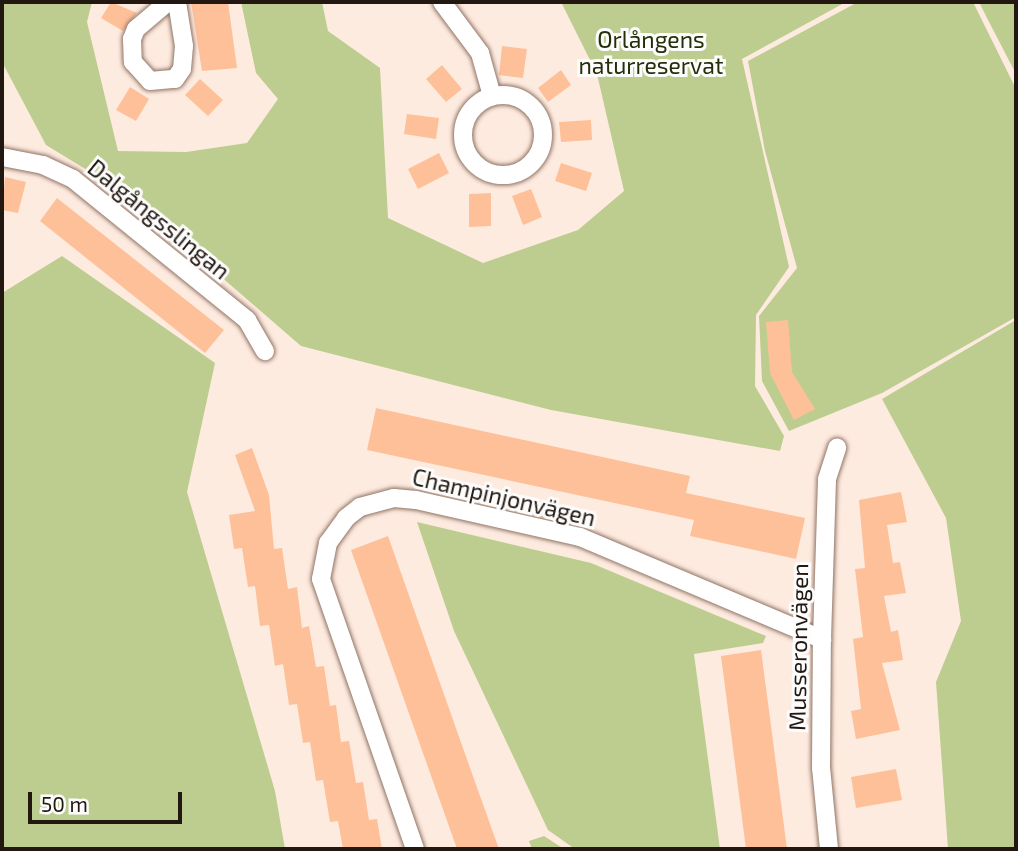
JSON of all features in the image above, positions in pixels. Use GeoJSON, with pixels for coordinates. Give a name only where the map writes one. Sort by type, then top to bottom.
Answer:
{"type":"FeatureCollection","features":[{"type":"Feature","properties":{"kind":"street"},"geometry":{"type":"LineString","coordinates":[[168,2],[132,38],[133,62],[150,81],[175,79],[182,69],[184,46],[177,2]]}},
{"type":"Feature","properties":{"kind":"street"},"geometry":{"type":"LineString","coordinates":[[442,2],[480,53],[492,96]]}},
{"type":"Feature","properties":{"kind":"street"},"geometry":{"type":"LineString","coordinates":[[492,96],[511,97],[538,116],[544,133],[542,148],[525,170],[490,173],[467,156],[464,123],[481,100],[492,96]]}},
{"type":"Feature","properties":{"kind":"street","name":"Dalgångsslingan"},"geometry":{"type":"LineString","coordinates":[[2,157],[43,165],[73,179],[247,320],[265,351]]}},
{"type":"Feature","properties":{"kind":"street","name":"Musseronvägen"},"geometry":{"type":"LineString","coordinates":[[830,849],[821,768],[822,639],[827,479],[837,448]]}},
{"type":"Feature","properties":{"kind":"street","name":"Champinjonvägen"},"geometry":{"type":"LineString","coordinates":[[415,849],[321,579],[328,543],[360,507],[394,498],[415,500],[580,537],[822,639]]}},
{"type":"Feature","properties":{"kind":"green space","name":"Orlångens naturreservat"},"geometry":{"type":"Polygon","coordinates":[[[2,2],[92,2],[87,22],[118,151],[186,152],[247,143],[278,99],[256,73],[241,2],[322,2],[328,31],[380,68],[388,218],[483,263],[578,230],[624,191],[597,74],[561,2],[846,2],[742,59],[789,267],[756,315],[755,386],[784,436],[780,451],[551,410],[301,346],[123,192],[46,145],[2,62],[2,2]]]}},
{"type":"Feature","properties":{"kind":"green space"},"geometry":{"type":"Polygon","coordinates":[[[858,2],[973,2],[1016,89],[1016,317],[882,393],[789,431],[762,381],[759,316],[797,268],[765,151],[748,61],[858,2]]]}},
{"type":"Feature","properties":{"kind":"green space"},"geometry":{"type":"Polygon","coordinates":[[[979,2],[1016,2],[1016,74],[987,18],[979,2]]]}},
{"type":"Feature","properties":{"kind":"green space"},"geometry":{"type":"Polygon","coordinates":[[[62,256],[215,363],[187,492],[275,791],[285,849],[2,849],[2,293],[62,256]]]}},
{"type":"Feature","properties":{"kind":"green space"},"geometry":{"type":"Polygon","coordinates":[[[1016,320],[1016,849],[948,849],[936,682],[961,621],[946,518],[882,399],[1016,320]]]}},
{"type":"Feature","properties":{"kind":"green space"},"geometry":{"type":"Polygon","coordinates":[[[417,522],[591,563],[766,636],[763,643],[694,654],[720,849],[575,849],[548,830],[454,631],[417,522]]]}},
{"type":"Feature","properties":{"kind":"green space"},"geometry":{"type":"Polygon","coordinates":[[[544,836],[564,849],[532,849],[529,841],[544,836]]]}},
{"type":"Feature","properties":{"kind":"building"},"geometry":{"type":"Polygon","coordinates":[[[111,2],[137,13],[123,31],[101,18],[111,2]]]}},
{"type":"Feature","properties":{"kind":"building"},"geometry":{"type":"Polygon","coordinates":[[[191,2],[228,2],[237,68],[202,71],[191,2]]]}},
{"type":"Feature","properties":{"kind":"building"},"geometry":{"type":"Polygon","coordinates":[[[502,46],[527,49],[523,78],[499,75],[502,46]]]}},
{"type":"Feature","properties":{"kind":"building"},"geometry":{"type":"Polygon","coordinates":[[[442,65],[462,89],[446,102],[426,79],[442,65]]]}},
{"type":"Feature","properties":{"kind":"building"},"geometry":{"type":"Polygon","coordinates":[[[561,70],[571,85],[548,102],[538,88],[561,70]]]}},
{"type":"Feature","properties":{"kind":"building"},"geometry":{"type":"Polygon","coordinates":[[[200,79],[223,100],[208,116],[185,95],[200,79]]]}},
{"type":"Feature","properties":{"kind":"building"},"geometry":{"type":"Polygon","coordinates":[[[130,87],[149,99],[136,121],[116,110],[130,87]]]}},
{"type":"Feature","properties":{"kind":"building"},"geometry":{"type":"Polygon","coordinates":[[[407,114],[439,118],[436,139],[404,134],[407,114]]]}},
{"type":"Feature","properties":{"kind":"building"},"geometry":{"type":"Polygon","coordinates":[[[591,120],[592,140],[561,142],[559,122],[591,120]]]}},
{"type":"Feature","properties":{"kind":"building"},"geometry":{"type":"Polygon","coordinates":[[[439,153],[449,173],[418,189],[408,169],[439,153]]]}},
{"type":"Feature","properties":{"kind":"building"},"geometry":{"type":"Polygon","coordinates":[[[561,163],[592,173],[586,191],[555,181],[561,163]]]}},
{"type":"Feature","properties":{"kind":"building"},"geometry":{"type":"Polygon","coordinates":[[[5,177],[26,182],[18,213],[2,210],[5,177]]]}},
{"type":"Feature","properties":{"kind":"building"},"geometry":{"type":"Polygon","coordinates":[[[531,189],[542,217],[523,225],[512,196],[531,189]]]}},
{"type":"Feature","properties":{"kind":"building"},"geometry":{"type":"Polygon","coordinates":[[[491,193],[491,226],[469,227],[469,194],[491,193]]]}},
{"type":"Feature","properties":{"kind":"building"},"geometry":{"type":"Polygon","coordinates":[[[57,198],[224,330],[205,353],[40,221],[57,198]]]}},
{"type":"Feature","properties":{"kind":"building"},"geometry":{"type":"Polygon","coordinates":[[[788,320],[792,372],[815,409],[794,420],[770,373],[766,322],[788,320]]]}},
{"type":"Feature","properties":{"kind":"building"},"geometry":{"type":"Polygon","coordinates":[[[376,408],[690,476],[686,493],[805,518],[796,559],[690,536],[694,520],[367,450],[376,408]]]}},
{"type":"Feature","properties":{"kind":"building"},"geometry":{"type":"Polygon","coordinates":[[[252,448],[269,495],[274,549],[282,548],[288,589],[297,587],[302,628],[309,626],[316,667],[324,666],[330,706],[336,705],[341,742],[349,741],[356,783],[363,782],[369,820],[377,819],[382,849],[343,849],[338,821],[330,822],[323,780],[316,781],[310,742],[303,743],[297,704],[289,705],[283,664],[275,666],[269,625],[260,626],[255,586],[248,587],[242,548],[234,549],[229,515],[255,511],[235,455],[252,448]]]}},
{"type":"Feature","properties":{"kind":"building"},"geometry":{"type":"Polygon","coordinates":[[[901,492],[907,522],[887,525],[893,563],[900,562],[906,593],[884,596],[891,632],[898,630],[903,660],[882,663],[900,730],[856,739],[851,711],[861,709],[853,639],[863,637],[855,569],[865,568],[859,500],[901,492]]]}},
{"type":"Feature","properties":{"kind":"building"},"geometry":{"type":"Polygon","coordinates":[[[388,536],[499,849],[457,849],[351,550],[388,536]]]}},
{"type":"Feature","properties":{"kind":"building"},"geometry":{"type":"Polygon","coordinates":[[[761,650],[787,849],[746,849],[721,656],[761,650]]]}},
{"type":"Feature","properties":{"kind":"building"},"geometry":{"type":"Polygon","coordinates":[[[896,769],[902,800],[856,808],[851,777],[896,769]]]}}]}
